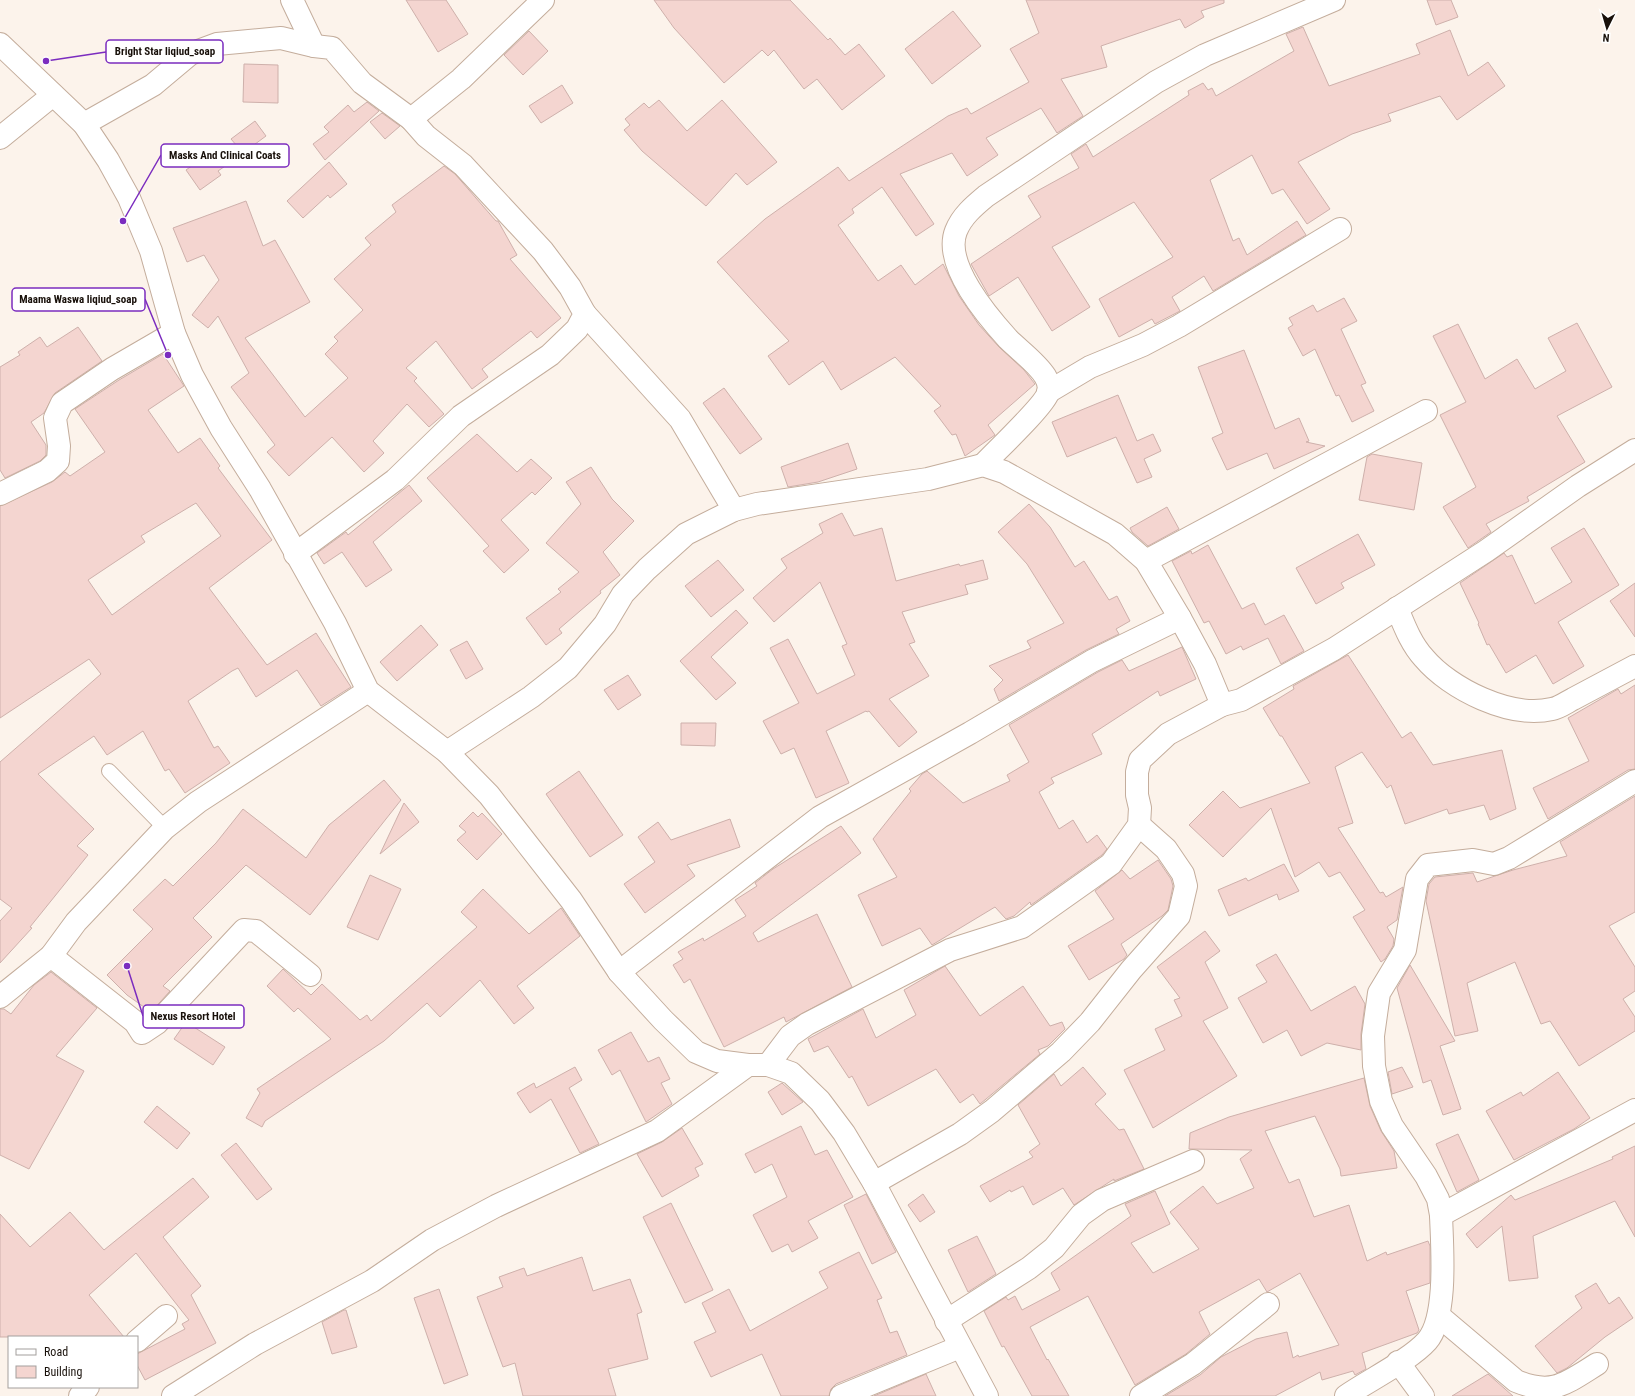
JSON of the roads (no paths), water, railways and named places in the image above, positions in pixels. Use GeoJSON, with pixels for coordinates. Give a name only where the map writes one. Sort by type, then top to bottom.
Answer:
{"type":"FeatureCollection","features":[{"type":"Feature","properties":{"kind":"street"},"geometry":{"type":"LineString","coordinates":[[292,0],[314,46]]}},
{"type":"Feature","properties":{"kind":"street"},"geometry":{"type":"LineString","coordinates":[[411,119],[461,79],[543,0]]}},
{"type":"Feature","properties":{"kind":"street"},"geometry":{"type":"LineString","coordinates":[[447,752],[532,697],[568,668],[605,624],[624,594],[647,569],[686,534],[734,510],[758,504],[928,479],[983,465],[1044,401],[1049,386],[1044,374],[989,317],[961,274],[955,247],[956,231],[967,214],[986,196],[1156,82],[1205,55],[1334,0]]}},
{"type":"Feature","properties":{"kind":"street"},"geometry":{"type":"LineString","coordinates":[[84,124],[153,85],[190,54],[217,44],[281,38],[314,46],[332,48],[362,83],[411,119],[426,136],[463,165],[543,251],[570,287],[585,314],[680,419],[734,510]]}},
{"type":"Feature","properties":{"kind":"street"},"geometry":{"type":"LineString","coordinates":[[0,44],[84,124],[108,160],[129,198],[151,251],[174,333],[192,375],[221,428],[260,489],[295,554],[335,623],[368,691],[447,752],[489,795],[571,900],[619,972],[663,1020],[696,1052],[717,1061],[758,1065],[791,1073],[820,1101],[844,1133],[874,1183],[987,1396]]}},
{"type":"Feature","properties":{"kind":"street"},"geometry":{"type":"LineString","coordinates":[[0,138],[53,95]]}},
{"type":"Feature","properties":{"kind":"street"},"geometry":{"type":"LineString","coordinates":[[1048,392],[1090,367],[1143,345],[1179,326],[1340,229]]}},
{"type":"Feature","properties":{"kind":"street"},"geometry":{"type":"LineString","coordinates":[[295,554],[395,480],[461,416],[550,355],[577,329],[585,314]]}},
{"type":"Feature","properties":{"kind":"street"},"geometry":{"type":"LineString","coordinates":[[0,494],[47,471],[58,462],[59,446],[56,418],[62,403],[112,369],[174,333]]}},
{"type":"Feature","properties":{"kind":"street"},"geometry":{"type":"LineString","coordinates":[[1146,561],[1426,411]]}},
{"type":"Feature","properties":{"kind":"street"},"geometry":{"type":"LineString","coordinates":[[172,1396],[255,1344],[372,1281],[432,1240],[496,1206],[657,1131],[758,1065],[790,1036],[807,1024],[950,950],[1022,928],[1111,864],[1139,825],[1140,808],[1137,787],[1137,772],[1140,760],[1168,734],[1222,705],[1241,700],[1292,674],[1334,649],[1486,551],[1578,486],[1635,450]]}},
{"type":"Feature","properties":{"kind":"street"},"geometry":{"type":"LineString","coordinates":[[983,465],[1004,472],[1115,534],[1146,561],[1205,664],[1222,705]]}},
{"type":"Feature","properties":{"kind":"street"},"geometry":{"type":"LineString","coordinates":[[1397,608],[1408,633],[1423,658],[1442,676],[1476,697],[1504,706],[1537,711],[1553,709],[1635,666]]}},
{"type":"Feature","properties":{"kind":"street"},"geometry":{"type":"LineString","coordinates":[[619,972],[820,817],[970,733],[1092,661],[1180,618]]}},
{"type":"Feature","properties":{"kind":"street"},"geometry":{"type":"LineString","coordinates":[[0,997],[51,956],[76,922],[165,828],[204,797],[368,691]]}},
{"type":"Feature","properties":{"kind":"street"},"geometry":{"type":"LineString","coordinates":[[1346,1396],[1413,1353],[1428,1340],[1439,1316],[1442,1270],[1441,1215],[1438,1199],[1426,1176],[1392,1126],[1381,1101],[1374,1066],[1373,1036],[1379,993],[1406,950],[1417,879],[1428,865],[1473,860],[1494,864],[1509,858],[1635,781]]}},
{"type":"Feature","properties":{"kind":"street"},"geometry":{"type":"LineString","coordinates":[[874,1183],[960,1134],[992,1110],[1061,1052],[1090,1022],[1131,970],[1179,916],[1186,886],[1183,874],[1166,849],[1139,825]]}},
{"type":"Feature","properties":{"kind":"street"},"geometry":{"type":"LineString","coordinates":[[51,956],[135,1022],[142,1033],[158,1023],[244,930],[256,931],[310,976]]}},
{"type":"Feature","properties":{"kind":"street"},"geometry":{"type":"LineString","coordinates":[[1441,1215],[1635,1110]]}},
{"type":"Feature","properties":{"kind":"street"},"geometry":{"type":"LineString","coordinates":[[946,1321],[1036,1263],[1054,1248],[1081,1214],[1102,1200],[1193,1161]]}},
{"type":"Feature","properties":{"kind":"street"},"geometry":{"type":"LineString","coordinates":[[1142,1396],[1193,1364],[1268,1304]]}},
{"type":"Feature","properties":{"kind":"street"},"geometry":{"type":"LineString","coordinates":[[138,1340],[166,1316]]}},
{"type":"Feature","properties":{"kind":"street"},"geometry":{"type":"LineString","coordinates":[[1439,1316],[1516,1381],[1529,1390],[1539,1393],[1554,1392],[1597,1364]]}},
{"type":"Feature","properties":{"kind":"street"},"geometry":{"type":"LineString","coordinates":[[841,1396],[960,1347]]}},
{"type":"Feature","properties":{"kind":"street"},"geometry":{"type":"LineString","coordinates":[[1398,1362],[1423,1396]]}},
{"type":"Feature","properties":{"kind":"street"},"geometry":{"type":"LineString","coordinates":[[80,1396],[87,1388]]}},
{"type":"Feature","properties":{"kind":"lane"},"geometry":{"type":"LineString","coordinates":[[109,771],[165,828]]}},
{"type":"Feature","properties":{"kind":"place","name":"Bright Star liqiud_soap"},"geometry":{"type":"Point","coordinates":[46,61]}},
{"type":"Feature","properties":{"kind":"place","name":"Masks And Clinical Coats"},"geometry":{"type":"Point","coordinates":[123,221]}},
{"type":"Feature","properties":{"kind":"place","name":"Maama Waswa liqiud_soap"},"geometry":{"type":"Point","coordinates":[168,355]}},
{"type":"Feature","properties":{"kind":"place","name":"Nexus Resort Hotel"},"geometry":{"type":"Point","coordinates":[127,966]}}]}
